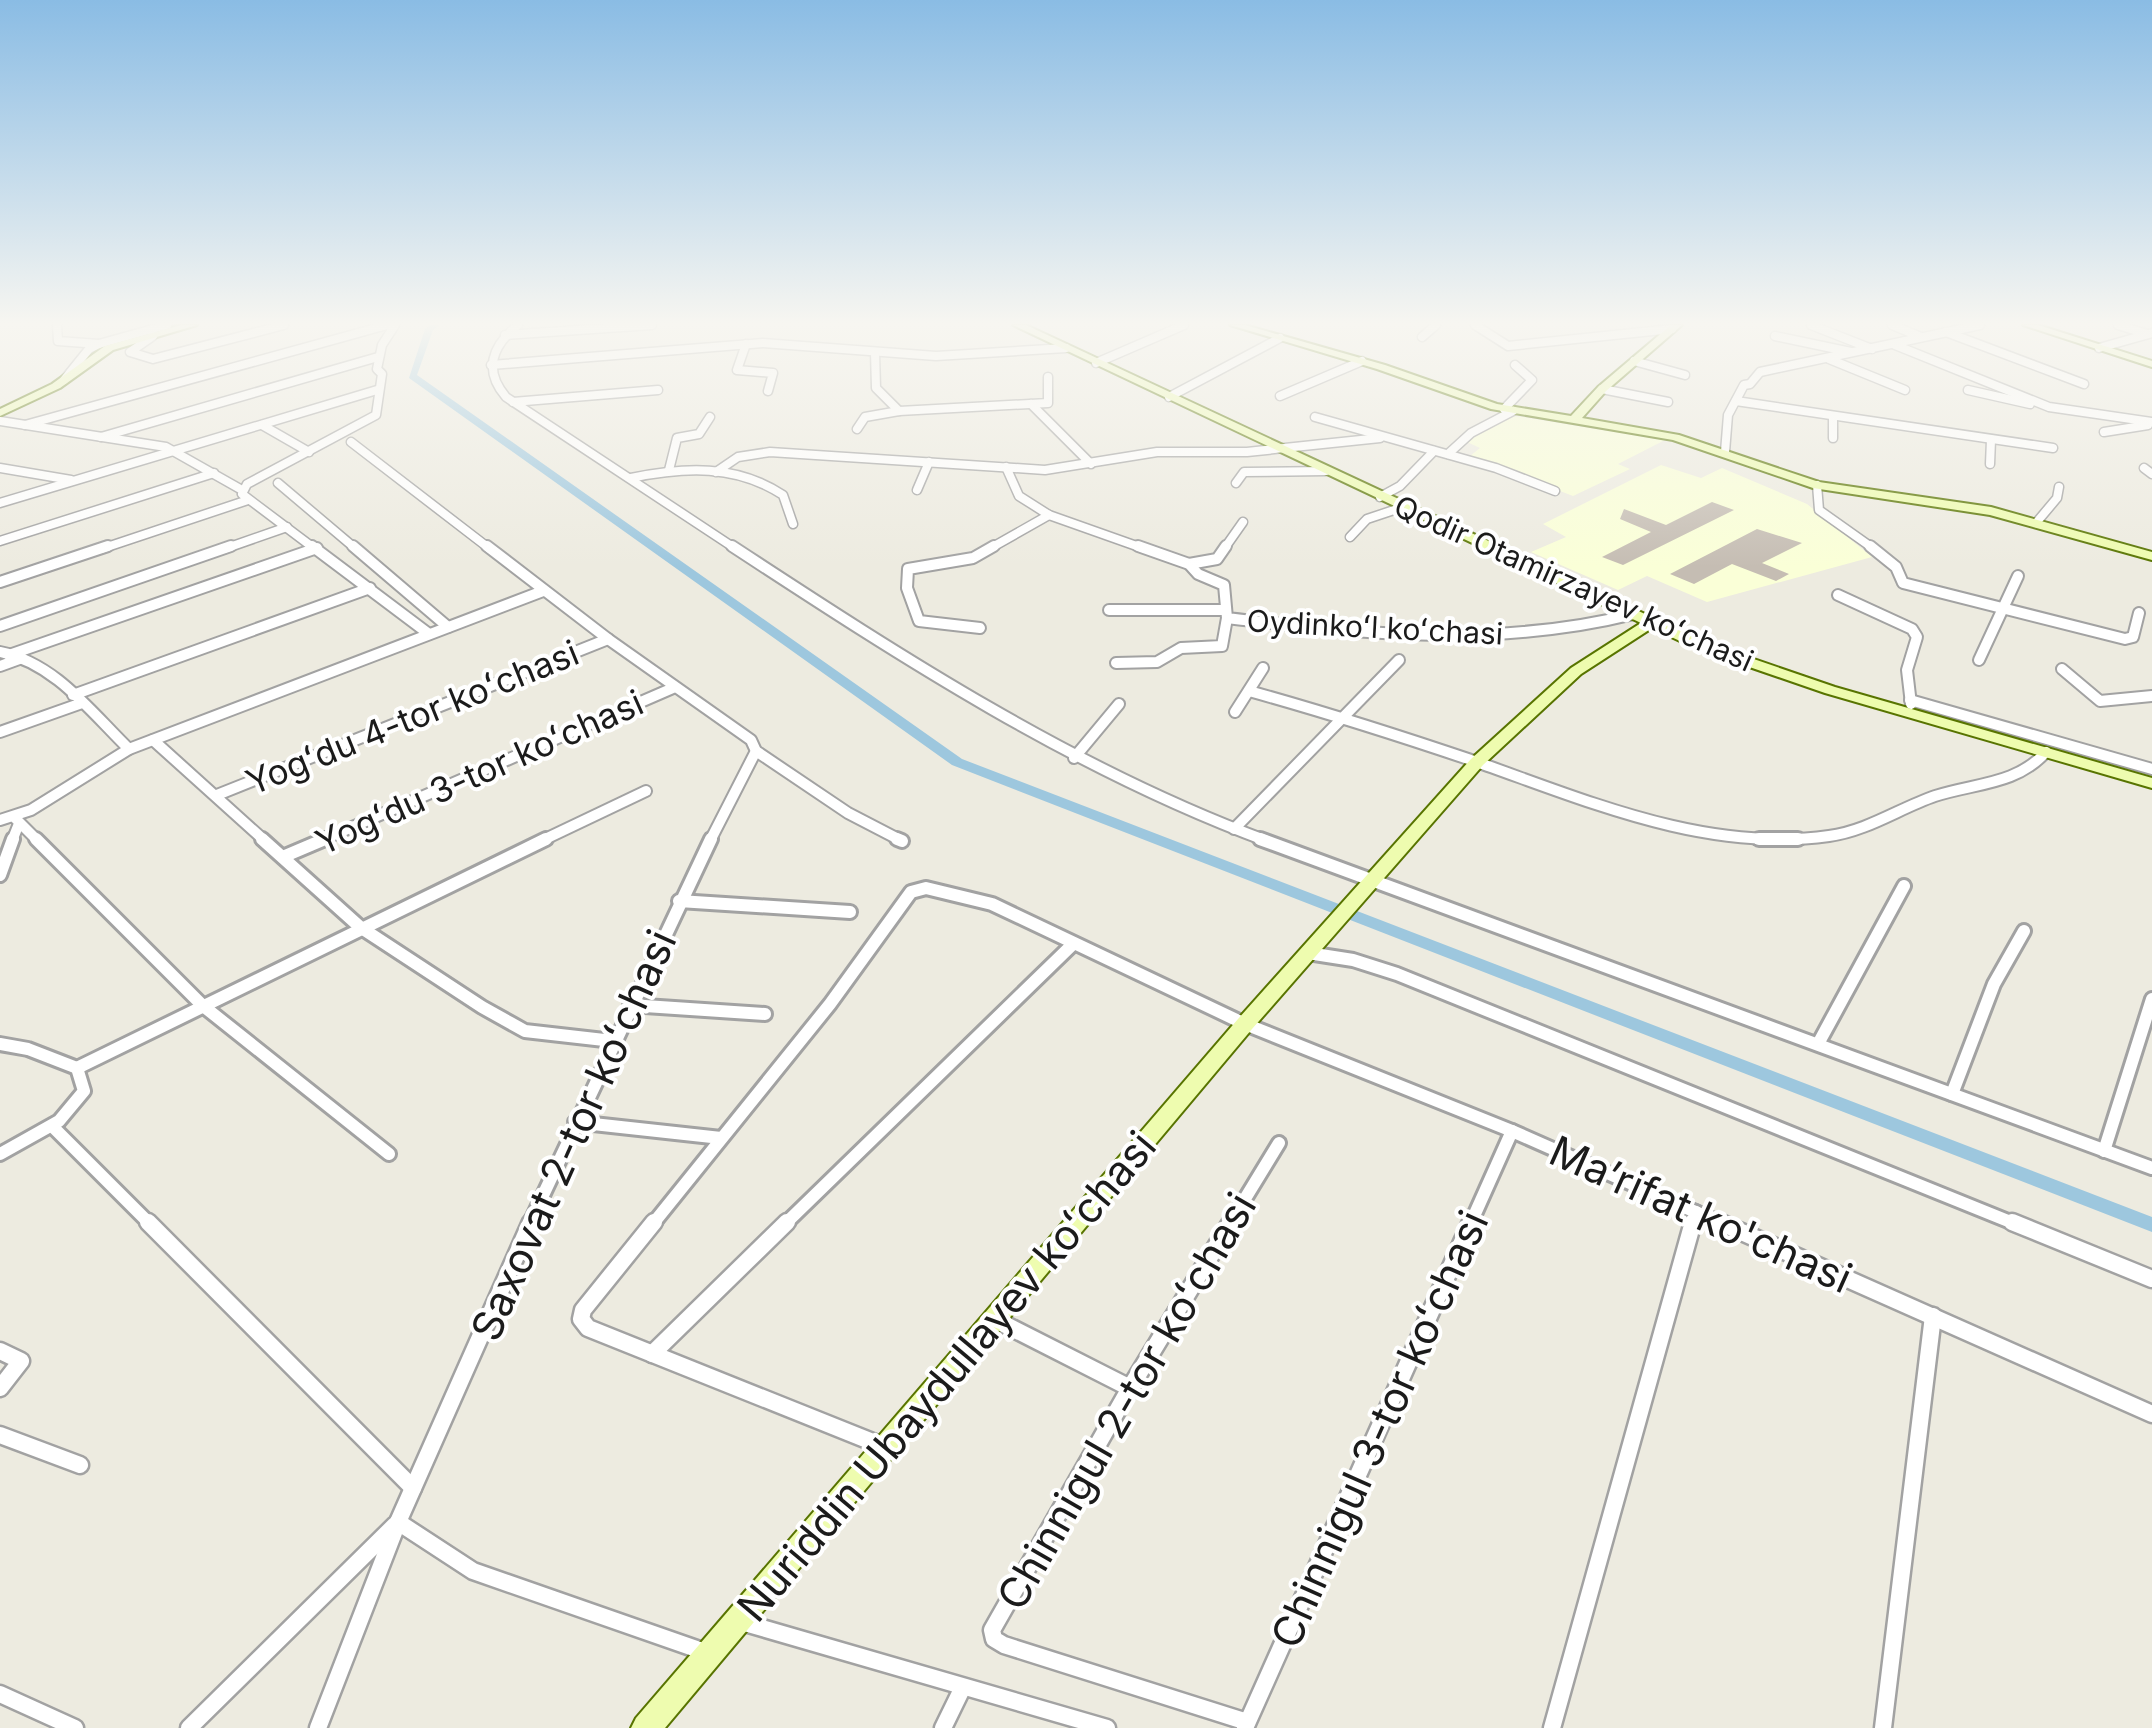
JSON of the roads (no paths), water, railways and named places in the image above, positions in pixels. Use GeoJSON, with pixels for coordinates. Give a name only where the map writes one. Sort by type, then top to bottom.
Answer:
{"type":"FeatureCollection","features":[{"type":"Feature","properties":{"kind":"main road","name":"Qodir Otamirzayev koʻchasi"},"geometry":{"type":"LineString","coordinates":[[1187,406],[1651,622],[1772,672],[1911,707],[2046,752],[2075,753],[2152,783]]}},
{"type":"Feature","properties":{"kind":"main road"},"geometry":{"type":"LineString","coordinates":[[1496,406],[1656,432],[1817,485],[1925,499],[2036,523],[2152,556]]}},
{"type":"Feature","properties":{"kind":"main road"},"geometry":{"type":"LineString","coordinates":[[1575,419],[1587,406]]}},
{"type":"Feature","properties":{"kind":"main road","name":"Nuriddin Ubaydullayev koʻchasi"},"geometry":{"type":"LineString","coordinates":[[646,1728],[1245,1024],[1477,762],[1576,671],[1651,622]]}},
{"type":"Feature","properties":{"kind":"street"},"geometry":{"type":"LineString","coordinates":[[25,425],[94,406]]}},
{"type":"Feature","properties":{"kind":"street"},"geometry":{"type":"LineString","coordinates":[[101,437],[210,406]]}},
{"type":"Feature","properties":{"kind":"street"},"geometry":{"type":"LineString","coordinates":[[0,503],[326,406]]}},
{"type":"Feature","properties":{"kind":"street"},"geometry":{"type":"LineString","coordinates":[[242,490],[373,418],[375,406]]}},
{"type":"Feature","properties":{"kind":"street"},"geometry":{"type":"LineString","coordinates":[[519,406],[849,623],[1074,758],[1234,829],[1369,881],[2152,1168]]}},
{"type":"Feature","properties":{"kind":"street"},"geometry":{"type":"LineString","coordinates":[[894,406],[899,410]]}},
{"type":"Feature","properties":{"kind":"street"},"geometry":{"type":"LineString","coordinates":[[857,428],[866,417],[899,410],[995,406]]}},
{"type":"Feature","properties":{"kind":"street"},"geometry":{"type":"LineString","coordinates":[[1033,406],[1091,464]]}},
{"type":"Feature","properties":{"kind":"street"},"geometry":{"type":"LineString","coordinates":[[1448,454],[1510,406]]}},
{"type":"Feature","properties":{"kind":"street"},"geometry":{"type":"LineString","coordinates":[[1726,452],[1728,414],[1733,406]]}},
{"type":"Feature","properties":{"kind":"street"},"geometry":{"type":"LineString","coordinates":[[1762,406],[2053,448]]}},
{"type":"Feature","properties":{"kind":"street"},"geometry":{"type":"LineString","coordinates":[[2043,406],[2152,424]]}},
{"type":"Feature","properties":{"kind":"street"},"geometry":{"type":"LineString","coordinates":[[669,470],[678,437],[698,434],[710,417]]}},
{"type":"Feature","properties":{"kind":"street"},"geometry":{"type":"LineString","coordinates":[[1315,418],[1500,467],[1555,491]]}},
{"type":"Feature","properties":{"kind":"street"},"geometry":{"type":"LineString","coordinates":[[1833,418],[1833,438]]}},
{"type":"Feature","properties":{"kind":"street"},"geometry":{"type":"LineString","coordinates":[[0,421],[174,451],[242,490],[248,500],[428,634]]}},
{"type":"Feature","properties":{"kind":"street"},"geometry":{"type":"LineString","coordinates":[[2104,432],[2152,424]]}},
{"type":"Feature","properties":{"kind":"street"},"geometry":{"type":"LineString","coordinates":[[262,425],[309,452]]}},
{"type":"Feature","properties":{"kind":"street"},"geometry":{"type":"LineString","coordinates":[[716,472],[738,457],[784,452],[1060,469],[1156,452],[1277,448],[1380,438]]}},
{"type":"Feature","properties":{"kind":"street"},"geometry":{"type":"LineString","coordinates":[[1990,440],[1990,464]]}},
{"type":"Feature","properties":{"kind":"street"},"geometry":{"type":"LineString","coordinates":[[351,442],[540,584],[542,591],[750,740],[756,751],[848,813],[902,841]]}},
{"type":"Feature","properties":{"kind":"street"},"geometry":{"type":"LineString","coordinates":[[1380,496],[1400,486],[1434,451]]}},
{"type":"Feature","properties":{"kind":"street"},"geometry":{"type":"LineString","coordinates":[[917,490],[929,462]]}},
{"type":"Feature","properties":{"kind":"street","name":"Oydinkoʻl koʻchasi"},"geometry":{"type":"LineString","coordinates":[[1006,467],[1019,496],[1049,515],[1189,564],[1196,572],[1226,586],[1226,614],[1318,628],[1504,635],[1590,628],[1634,614]]}},
{"type":"Feature","properties":{"kind":"street"},"geometry":{"type":"LineString","coordinates":[[0,468],[75,480]]}},
{"type":"Feature","properties":{"kind":"street"},"geometry":{"type":"LineString","coordinates":[[631,478],[669,470],[745,477],[779,491],[786,500],[785,510],[792,524]]}},
{"type":"Feature","properties":{"kind":"street"},"geometry":{"type":"LineString","coordinates":[[1236,483],[1242,473],[1326,471]]}},
{"type":"Feature","properties":{"kind":"street"},"geometry":{"type":"LineString","coordinates":[[0,541],[214,474]]}},
{"type":"Feature","properties":{"kind":"street"},"geometry":{"type":"LineString","coordinates":[[278,483],[448,627]]}},
{"type":"Feature","properties":{"kind":"street"},"geometry":{"type":"LineString","coordinates":[[1817,485],[1816,506],[1884,556],[1896,567],[1900,582],[2124,639],[2133,637],[2139,613]]}},
{"type":"Feature","properties":{"kind":"street"},"geometry":{"type":"LineString","coordinates":[[2036,523],[2057,498],[2059,488]]}},
{"type":"Feature","properties":{"kind":"street"},"geometry":{"type":"LineString","coordinates":[[0,582],[248,500]]}},
{"type":"Feature","properties":{"kind":"street"},"geometry":{"type":"LineString","coordinates":[[1350,537],[1368,519],[1403,507]]}},
{"type":"Feature","properties":{"kind":"street"},"geometry":{"type":"LineString","coordinates":[[980,628],[919,621],[907,588],[908,569],[974,558],[1049,515]]}},
{"type":"Feature","properties":{"kind":"street"},"geometry":{"type":"LineString","coordinates":[[1189,564],[1218,559],[1242,522]]}},
{"type":"Feature","properties":{"kind":"street"},"geometry":{"type":"LineString","coordinates":[[0,626],[287,527]]}},
{"type":"Feature","properties":{"kind":"street"},"geometry":{"type":"LineString","coordinates":[[5,654],[317,548]]}},
{"type":"Feature","properties":{"kind":"street"},"geometry":{"type":"LineString","coordinates":[[1979,660],[1986,640],[2006,610],[2018,576]]}},
{"type":"Feature","properties":{"kind":"street"},"geometry":{"type":"LineString","coordinates":[[0,732],[370,588]]}},
{"type":"Feature","properties":{"kind":"street"},"geometry":{"type":"LineString","coordinates":[[0,875],[11,821],[129,749],[542,591]]}},
{"type":"Feature","properties":{"kind":"street"},"geometry":{"type":"LineString","coordinates":[[1838,595],[1912,628],[1917,637],[1907,670],[1911,707],[2075,753],[2152,769]]}},
{"type":"Feature","properties":{"kind":"street"},"geometry":{"type":"LineString","coordinates":[[1109,610],[1226,614],[1226,640],[1222,646],[1181,648],[1158,662],[1116,663]]}},
{"type":"Feature","properties":{"kind":"street","name":"Yogʻdu 4-tor koʻchasi"},"geometry":{"type":"LineString","coordinates":[[217,794],[608,639]]}},
{"type":"Feature","properties":{"kind":"street"},"geometry":{"type":"LineString","coordinates":[[5,654],[26,657],[47,669],[129,749]]}},
{"type":"Feature","properties":{"kind":"street"},"geometry":{"type":"LineString","coordinates":[[0,666],[26,657]]}},
{"type":"Feature","properties":{"kind":"street"},"geometry":{"type":"LineString","coordinates":[[1234,829],[1399,660]]}},
{"type":"Feature","properties":{"kind":"street"},"geometry":{"type":"LineString","coordinates":[[1235,712],[1264,668]]}},
{"type":"Feature","properties":{"kind":"street"},"geometry":{"type":"LineString","coordinates":[[2062,669],[2100,701],[2152,696]]}},
{"type":"Feature","properties":{"kind":"street","name":"Yogʻdu 3-tor koʻchasi"},"geometry":{"type":"LineString","coordinates":[[285,856],[673,688]]}},
{"type":"Feature","properties":{"kind":"street"},"geometry":{"type":"LineString","coordinates":[[1249,691],[1345,718],[1692,832],[1780,840],[1851,832],[1938,795],[2018,776],[2035,767],[2046,752]]}},
{"type":"Feature","properties":{"kind":"street"},"geometry":{"type":"LineString","coordinates":[[1074,758],[1118,704]]}},
{"type":"Feature","properties":{"kind":"street"},"geometry":{"type":"LineString","coordinates":[[153,740],[360,926],[508,1024],[550,1036],[613,1041]]}},
{"type":"Feature","properties":{"kind":"street","name":"Saxovat 2-tor koʻchasi"},"geometry":{"type":"LineString","coordinates":[[318,1728],[398,1522],[575,1122],[756,751]]}},
{"type":"Feature","properties":{"kind":"street"},"geometry":{"type":"LineString","coordinates":[[77,1068],[360,926],[646,792]]}},
{"type":"Feature","properties":{"kind":"street"},"geometry":{"type":"LineString","coordinates":[[11,821],[202,1006],[389,1154]]}},
{"type":"Feature","properties":{"kind":"street"},"geometry":{"type":"LineString","coordinates":[[1818,1044],[1904,886]]}},
{"type":"Feature","properties":{"kind":"street","name":"Maʼrifat ko'chasi"},"geometry":{"type":"LineString","coordinates":[[721,1138],[830,1004],[915,890],[932,888],[992,904],[1245,1024],[1512,1130],[2152,1414]]}},
{"type":"Feature","properties":{"kind":"street"},"geometry":{"type":"LineString","coordinates":[[679,902],[850,912]]}},
{"type":"Feature","properties":{"kind":"street"},"geometry":{"type":"LineString","coordinates":[[1952,1094],[1994,984],[2024,931]]}},
{"type":"Feature","properties":{"kind":"street"},"geometry":{"type":"LineString","coordinates":[[652,1354],[1073,944]]}},
{"type":"Feature","properties":{"kind":"street"},"geometry":{"type":"LineString","coordinates":[[1312,949],[1397,974],[2152,1279]]}},
{"type":"Feature","properties":{"kind":"street"},"geometry":{"type":"LineString","coordinates":[[2104,1150],[2152,999]]}},
{"type":"Feature","properties":{"kind":"street"},"geometry":{"type":"LineString","coordinates":[[630,1005],[765,1014]]}},
{"type":"Feature","properties":{"kind":"street"},"geometry":{"type":"LineString","coordinates":[[0,1044],[28,1048],[77,1068],[84,1086],[82,1097],[52,1126],[0,1154]]}},
{"type":"Feature","properties":{"kind":"street"},"geometry":{"type":"LineString","coordinates":[[575,1122],[721,1138]]}},
{"type":"Feature","properties":{"kind":"street"},"geometry":{"type":"LineString","coordinates":[[52,1126],[414,1488]]}},
{"type":"Feature","properties":{"kind":"street","name":"Chinnigul 3-tor koʻchasi"},"geometry":{"type":"LineString","coordinates":[[1246,1725],[1512,1130]]}},
{"type":"Feature","properties":{"kind":"street"},"geometry":{"type":"LineString","coordinates":[[721,1138],[582,1314],[582,1322],[588,1328],[885,1447]]}},
{"type":"Feature","properties":{"kind":"street","name":"Chinnigul 2-tor koʻchasi"},"geometry":{"type":"LineString","coordinates":[[1246,1725],[1004,1645],[992,1635],[995,1623],[1130,1388],[1279,1142]]}},
{"type":"Feature","properties":{"kind":"street"},"geometry":{"type":"LineString","coordinates":[[1552,1728],[1696,1212]]}},
{"type":"Feature","properties":{"kind":"street"},"geometry":{"type":"LineString","coordinates":[[1884,1728],[1933,1316]]}},
{"type":"Feature","properties":{"kind":"street"},"geometry":{"type":"LineString","coordinates":[[996,1320],[1130,1388]]}},
{"type":"Feature","properties":{"kind":"street"},"geometry":{"type":"LineString","coordinates":[[0,1351],[21,1361],[0,1388]]}},
{"type":"Feature","properties":{"kind":"street"},"geometry":{"type":"LineString","coordinates":[[0,1435],[80,1466]]}},
{"type":"Feature","properties":{"kind":"street"},"geometry":{"type":"LineString","coordinates":[[189,1728],[398,1522],[473,1571],[708,1653]]}},
{"type":"Feature","properties":{"kind":"street"},"geometry":{"type":"LineString","coordinates":[[738,1620],[1107,1728]]}},
{"type":"Feature","properties":{"kind":"street"},"geometry":{"type":"LineString","coordinates":[[943,1728],[963,1687]]}},
{"type":"Feature","properties":{"kind":"street"},"geometry":{"type":"LineString","coordinates":[[0,1694],[75,1728]]}},
{"type":"Feature","properties":{"kind":"waterway"},"geometry":{"type":"LineString","coordinates":[[454,406],[957,762],[2152,1225]]}}]}
